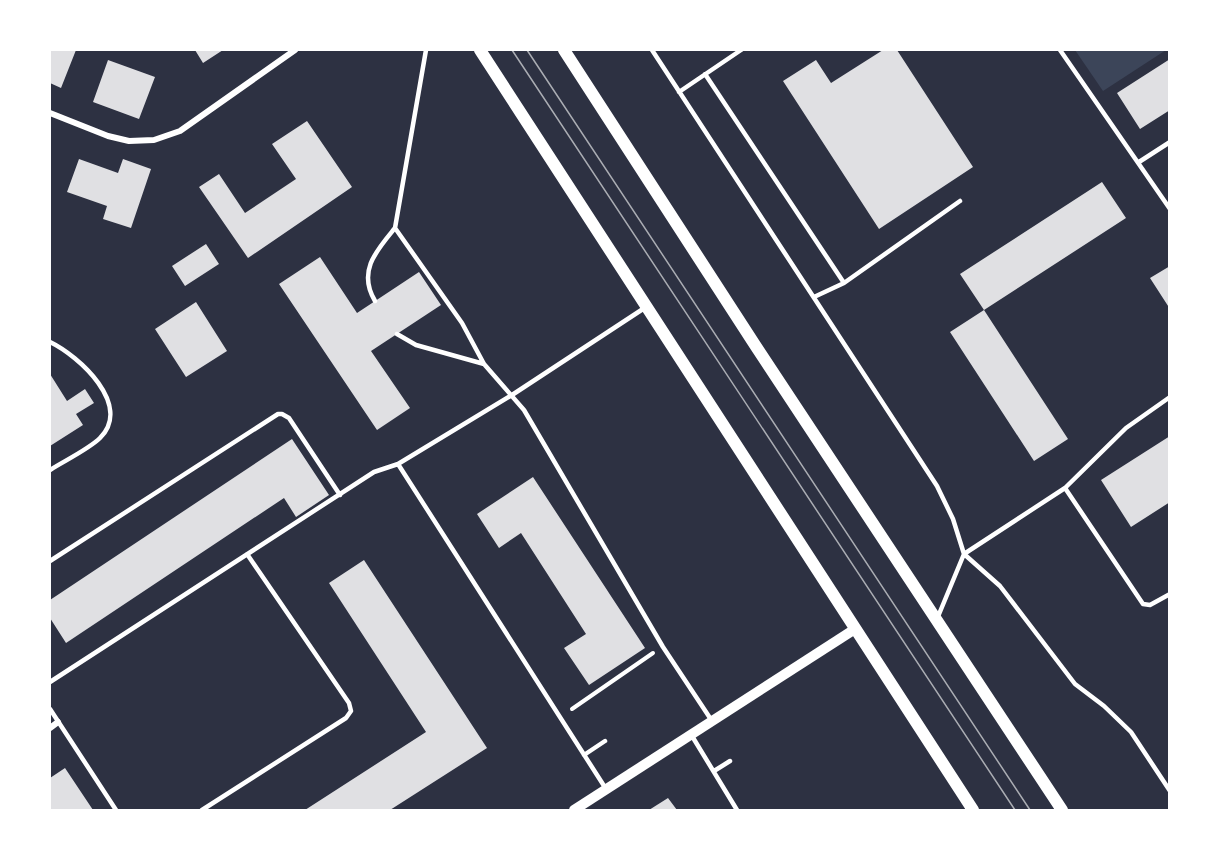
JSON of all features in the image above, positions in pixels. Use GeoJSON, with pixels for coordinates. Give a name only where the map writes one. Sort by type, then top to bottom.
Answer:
{"type":"FeatureCollection","features":[{"type":"Feature","properties":{"kind":"main road"},"geometry":{"type":"LineString","coordinates":[[480,50],[973,810]]}},
{"type":"Feature","properties":{"kind":"main road"},"geometry":{"type":"LineString","coordinates":[[564,50],[755,345],[1062,810]]}},
{"type":"Feature","properties":{"kind":"street"},"geometry":{"type":"LineString","coordinates":[[50,113],[108,136],[129,141],[154,140],[180,131],[295,50]]}},
{"type":"Feature","properties":{"kind":"street"},"geometry":{"type":"LineString","coordinates":[[574,810],[855,629]]}},
{"type":"Feature","properties":{"kind":"street"},"geometry":{"type":"LineString","coordinates":[[50,728],[58,722]]}},
{"type":"Feature","properties":{"kind":"lane"},"geometry":{"type":"LineString","coordinates":[[375,301],[369,292],[368,275],[373,255],[395,228],[426,50]]}},
{"type":"Feature","properties":{"kind":"lane"},"geometry":{"type":"LineString","coordinates":[[652,50],[937,486],[953,519],[964,554],[1000,586],[1075,684],[1104,706],[1131,732],[1170,790]]}},
{"type":"Feature","properties":{"kind":"lane"},"geometry":{"type":"LineString","coordinates":[[679,92],[741,50]]}},
{"type":"Feature","properties":{"kind":"lane"},"geometry":{"type":"LineString","coordinates":[[1060,50],[1170,209]]}},
{"type":"Feature","properties":{"kind":"lane"},"geometry":{"type":"LineString","coordinates":[[705,75],[844,283]]}},
{"type":"Feature","properties":{"kind":"lane"},"geometry":{"type":"LineString","coordinates":[[1139,162],[1170,142]]}},
{"type":"Feature","properties":{"kind":"lane"},"geometry":{"type":"LineString","coordinates":[[814,297],[844,283],[960,201]]}},
{"type":"Feature","properties":{"kind":"lane"},"geometry":{"type":"LineString","coordinates":[[395,228],[462,323],[484,364],[524,411],[686,687],[712,722]]}},
{"type":"Feature","properties":{"kind":"lane"},"geometry":{"type":"LineString","coordinates":[[50,682],[374,472],[398,464],[512,395],[646,307]]}},
{"type":"Feature","properties":{"kind":"lane"},"geometry":{"type":"LineString","coordinates":[[396,334],[416,345],[484,364]]}},
{"type":"Feature","properties":{"kind":"lane"},"geometry":{"type":"LineString","coordinates":[[50,342],[80,361],[107,398],[111,411],[110,423],[100,438],[50,470]]}},
{"type":"Feature","properties":{"kind":"lane"},"geometry":{"type":"LineString","coordinates":[[936,621],[964,554],[1065,488],[1126,428],[1170,397]]}},
{"type":"Feature","properties":{"kind":"lane"},"geometry":{"type":"LineString","coordinates":[[50,561],[278,414],[289,418],[340,495]]}},
{"type":"Feature","properties":{"kind":"lane"},"geometry":{"type":"LineString","coordinates":[[398,464],[606,789]]}},
{"type":"Feature","properties":{"kind":"lane"},"geometry":{"type":"LineString","coordinates":[[1065,488],[1143,604],[1150,605],[1170,594]]}},
{"type":"Feature","properties":{"kind":"lane"},"geometry":{"type":"LineString","coordinates":[[202,810],[346,718],[351,711],[349,703],[247,554]]}},
{"type":"Feature","properties":{"kind":"lane"},"geometry":{"type":"LineString","coordinates":[[50,709],[116,810]]}},
{"type":"Feature","properties":{"kind":"lane"},"geometry":{"type":"LineString","coordinates":[[692,735],[737,810]]}},
{"type":"Feature","properties":{"kind":"lane"},"geometry":{"type":"LineString","coordinates":[[584,755],[605,741]]}},
{"type":"Feature","properties":{"kind":"lane"},"geometry":{"type":"LineString","coordinates":[[714,771],[730,761]]}},
{"type":"Feature","properties":{"kind":"path"},"geometry":{"type":"LineString","coordinates":[[572,709],[663,647]]}},
{"type":"Feature","properties":{"kind":"shaded area"},"geometry":{"type":"Polygon","coordinates":[[[1075,50],[1166,50],[1103,91],[1075,50]]]}},
{"type":"Feature","properties":{"kind":"building"},"geometry":{"type":"Polygon","coordinates":[[[50,50],[76,50],[61,88],[50,83],[50,50]]]}},
{"type":"Feature","properties":{"kind":"building"},"geometry":{"type":"Polygon","coordinates":[[[195,50],[223,50],[203,63],[195,50]]]}},
{"type":"Feature","properties":{"kind":"building"},"geometry":{"type":"Polygon","coordinates":[[[883,50],[897,50],[973,167],[879,229],[783,81],[816,60],[831,83],[883,50]]]}},
{"type":"Feature","properties":{"kind":"building"},"geometry":{"type":"Polygon","coordinates":[[[1170,59],[1170,110],[1140,129],[1117,93],[1170,59]]]}},
{"type":"Feature","properties":{"kind":"building"},"geometry":{"type":"Polygon","coordinates":[[[108,60],[155,77],[139,119],[93,102],[108,60]]]}},
{"type":"Feature","properties":{"kind":"building"},"geometry":{"type":"Polygon","coordinates":[[[307,121],[352,187],[248,258],[199,187],[219,174],[245,213],[296,179],[272,144],[307,121]]]}},
{"type":"Feature","properties":{"kind":"building"},"geometry":{"type":"Polygon","coordinates":[[[79,159],[118,173],[123,159],[151,169],[131,228],[103,219],[107,206],[67,192],[79,159]]]}},
{"type":"Feature","properties":{"kind":"building"},"geometry":{"type":"Polygon","coordinates":[[[1102,182],[1126,218],[984,310],[960,274],[1102,182]]]}},
{"type":"Feature","properties":{"kind":"building"},"geometry":{"type":"Polygon","coordinates":[[[206,244],[219,264],[185,286],[172,266],[206,244]]]}},
{"type":"Feature","properties":{"kind":"building"},"geometry":{"type":"Polygon","coordinates":[[[320,257],[357,313],[419,272],[441,305],[371,351],[410,408],[377,430],[279,284],[320,257]]]}},
{"type":"Feature","properties":{"kind":"building"},"geometry":{"type":"Polygon","coordinates":[[[1170,266],[1170,309],[1150,278],[1170,266]]]}},
{"type":"Feature","properties":{"kind":"building"},"geometry":{"type":"Polygon","coordinates":[[[196,302],[227,351],[186,377],[155,329],[196,302]]]}},
{"type":"Feature","properties":{"kind":"building"},"geometry":{"type":"Polygon","coordinates":[[[984,310],[1068,439],[1034,461],[950,332],[984,310]]]}},
{"type":"Feature","properties":{"kind":"building"},"geometry":{"type":"Polygon","coordinates":[[[50,374],[67,401],[85,389],[94,403],[76,414],[83,425],[50,446],[50,374]]]}},
{"type":"Feature","properties":{"kind":"building"},"geometry":{"type":"Polygon","coordinates":[[[1170,436],[1170,502],[1131,527],[1101,480],[1170,436]]]}},
{"type":"Feature","properties":{"kind":"building"},"geometry":{"type":"Polygon","coordinates":[[[292,439],[329,495],[296,517],[284,498],[66,643],[50,618],[50,600],[292,439]]]}},
{"type":"Feature","properties":{"kind":"building"},"geometry":{"type":"Polygon","coordinates":[[[533,477],[645,648],[589,685],[564,648],[586,634],[521,533],[499,548],[477,514],[533,477]]]}},
{"type":"Feature","properties":{"kind":"building"},"geometry":{"type":"Polygon","coordinates":[[[364,560],[487,748],[390,810],[305,810],[426,732],[329,583],[364,560]]]}},
{"type":"Feature","properties":{"kind":"building"},"geometry":{"type":"Polygon","coordinates":[[[65,768],[93,810],[50,810],[50,778],[65,768]]]}},
{"type":"Feature","properties":{"kind":"building"},"geometry":{"type":"Polygon","coordinates":[[[668,798],[677,810],[649,810],[668,798]]]}},
{"type":"Feature","properties":{"kind":"tram line"},"geometry":{"type":"LineString","coordinates":[[512,50],[1015,810]]}},
{"type":"Feature","properties":{"kind":"tram line"},"geometry":{"type":"LineString","coordinates":[[527,50],[1030,810]]}}]}
